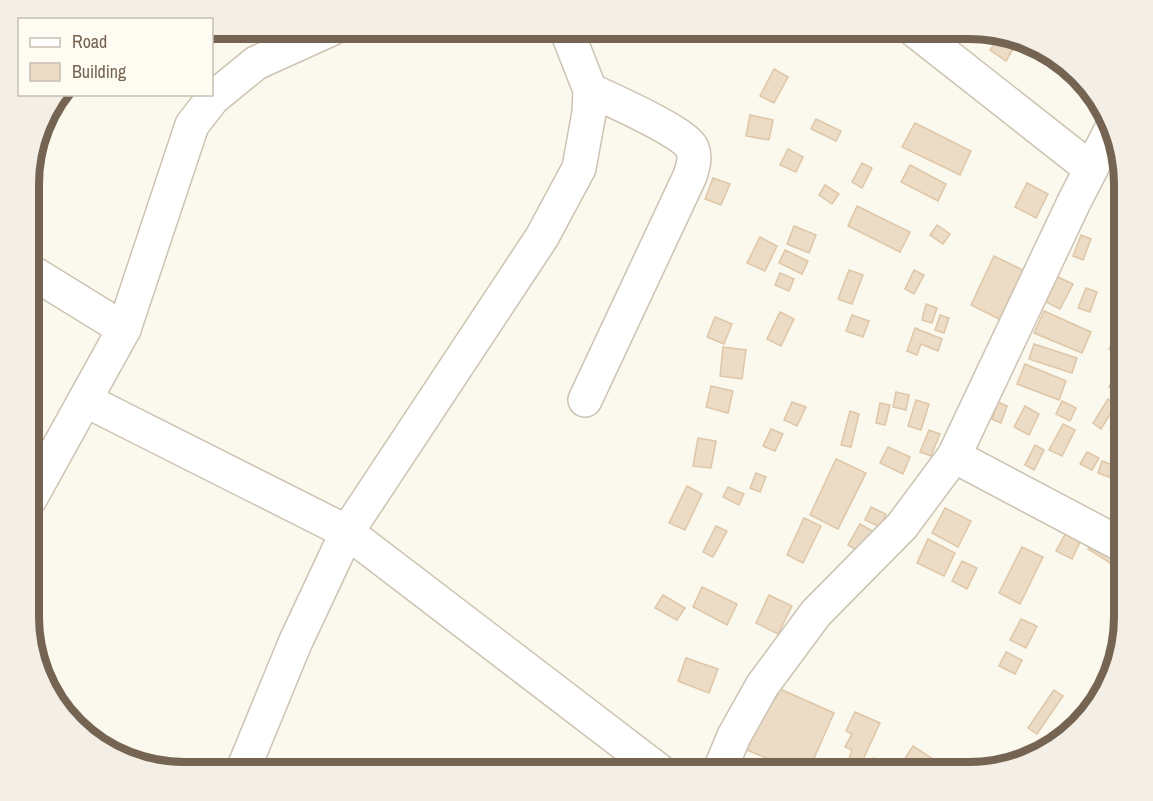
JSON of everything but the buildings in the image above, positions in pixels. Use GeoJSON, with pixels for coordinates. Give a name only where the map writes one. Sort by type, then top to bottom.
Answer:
{"type":"FeatureCollection","features":[{"type":"Feature","properties":{"kind":"street"},"geometry":{"type":"LineString","coordinates":[[213,94],[256,63],[307,39]]}},
{"type":"Feature","properties":{"kind":"street"},"geometry":{"type":"LineString","coordinates":[[246,762],[295,643],[347,532],[542,237],[579,168],[589,113],[590,90],[570,39]]}},
{"type":"Feature","properties":{"kind":"street"},"geometry":{"type":"LineString","coordinates":[[926,39],[1091,169]]}},
{"type":"Feature","properties":{"kind":"street"},"geometry":{"type":"LineString","coordinates":[[585,400],[690,176],[695,159],[692,146],[679,135],[590,90]]}},
{"type":"Feature","properties":{"kind":"street"},"geometry":{"type":"LineString","coordinates":[[39,484],[124,329],[192,125],[210,96]]}},
{"type":"Feature","properties":{"kind":"street"},"geometry":{"type":"LineString","coordinates":[[723,762],[734,736],[768,677],[816,614],[902,526],[954,456],[1074,202],[1108,143]]}},
{"type":"Feature","properties":{"kind":"street"},"geometry":{"type":"LineString","coordinates":[[39,277],[124,329]]}},
{"type":"Feature","properties":{"kind":"street"},"geometry":{"type":"LineString","coordinates":[[85,400],[347,532],[647,762]]}},
{"type":"Feature","properties":{"kind":"street"},"geometry":{"type":"LineString","coordinates":[[954,456],[1114,541]]}}]}
